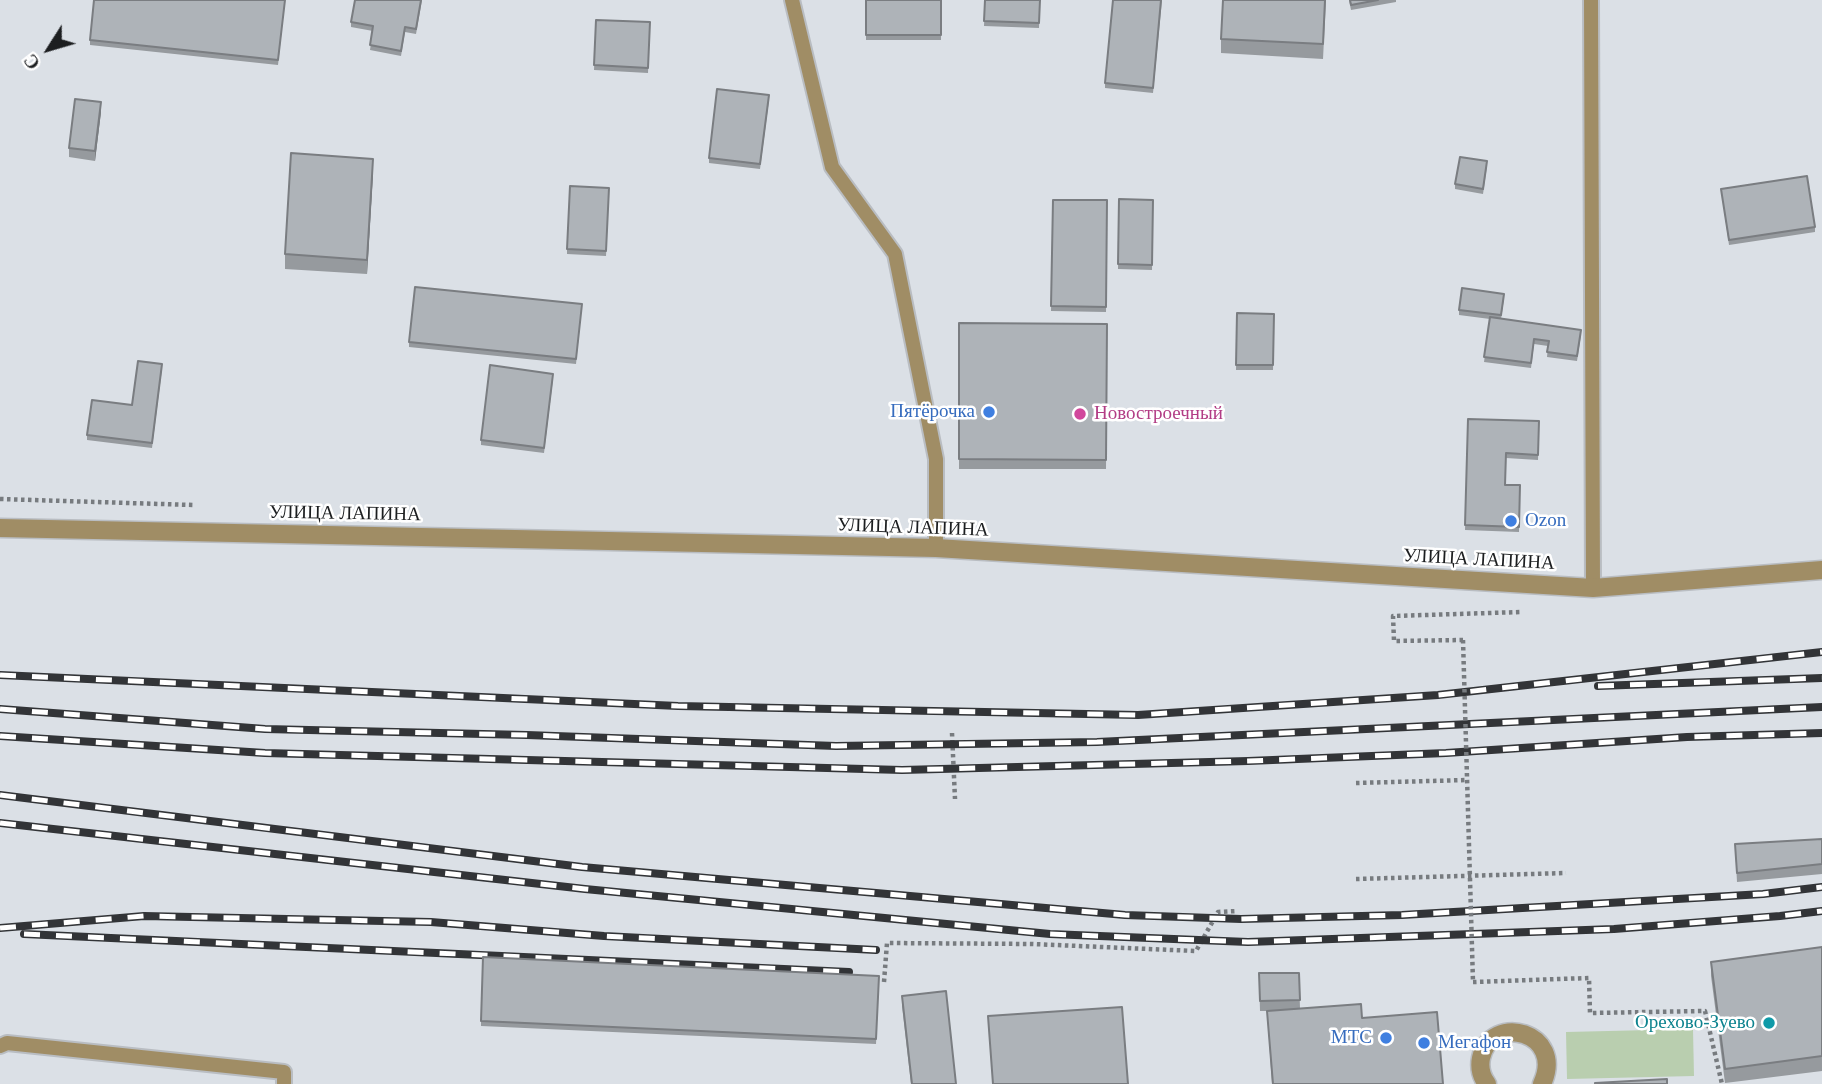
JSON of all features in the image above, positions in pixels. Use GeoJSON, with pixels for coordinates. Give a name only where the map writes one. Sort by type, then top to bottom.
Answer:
{"type":"FeatureCollection","features":[{"type":"Feature","properties":{"kind":"street","name":"УЛИЦА ЛАПИНА"},"geometry":{"type":"LineString","coordinates":[[0,528],[936,548],[1593,587],[1822,570]]}},
{"type":"Feature","properties":{"kind":"street"},"geometry":{"type":"LineString","coordinates":[[1487,1084],[1480,1066],[1482,1053],[1488,1043],[1499,1035],[1520,1032],[1531,1036],[1545,1050],[1547,1072],[1542,1084]]}},
{"type":"Feature","properties":{"kind":"lane"},"geometry":{"type":"LineString","coordinates":[[792,0],[832,167],[895,254],[936,459],[936,548]]}},
{"type":"Feature","properties":{"kind":"lane"},"geometry":{"type":"LineString","coordinates":[[1591,0],[1593,587]]}},
{"type":"Feature","properties":{"kind":"lane"},"geometry":{"type":"LineString","coordinates":[[0,1046],[8,1043],[284,1072],[284,1084]]}},
{"type":"Feature","properties":{"kind":"path"},"geometry":{"type":"LineString","coordinates":[[1521,612],[1393,616],[1394,641],[1463,640],[1474,982],[1589,978],[1590,1013],[1705,1011],[1721,1084]]}},
{"type":"Feature","properties":{"kind":"path"},"geometry":{"type":"LineString","coordinates":[[952,733],[955,799]]}},
{"type":"Feature","properties":{"kind":"path"},"geometry":{"type":"LineString","coordinates":[[1356,783],[1467,780]]}},
{"type":"Feature","properties":{"kind":"path"},"geometry":{"type":"LineString","coordinates":[[1356,879],[1566,873]]}},
{"type":"Feature","properties":{"kind":"path"},"geometry":{"type":"LineString","coordinates":[[884,982],[887,943],[1032,944],[1196,951],[1218,912],[1237,911]]}},
{"type":"Feature","properties":{"kind":"green space"},"geometry":{"type":"Polygon","coordinates":[[[1693,1029],[1694,1076],[1567,1079],[1566,1032],[1693,1029]]]}},
{"type":"Feature","properties":{"kind":"building"},"geometry":{"type":"Polygon","coordinates":[[[94,0],[285,0],[278,60],[90,40],[94,0]]]}},
{"type":"Feature","properties":{"kind":"building"},"geometry":{"type":"Polygon","coordinates":[[[355,0],[421,0],[416,29],[405,27],[401,51],[370,45],[373,26],[351,22],[355,0]]]}},
{"type":"Feature","properties":{"kind":"building"},"geometry":{"type":"Polygon","coordinates":[[[866,0],[941,0],[941,35],[866,35],[866,0]]]}},
{"type":"Feature","properties":{"kind":"building"},"geometry":{"type":"Polygon","coordinates":[[[985,0],[1040,0],[1039,23],[984,21],[985,0]]]}},
{"type":"Feature","properties":{"kind":"building"},"geometry":{"type":"Polygon","coordinates":[[[1113,0],[1161,0],[1153,88],[1105,83],[1113,0]]]}},
{"type":"Feature","properties":{"kind":"building"},"geometry":{"type":"Polygon","coordinates":[[[1223,0],[1325,0],[1323,44],[1221,39],[1223,0]]]}},
{"type":"Feature","properties":{"kind":"building"},"geometry":{"type":"Polygon","coordinates":[[[1350,0],[1378,0],[1351,5],[1350,0]]]}},
{"type":"Feature","properties":{"kind":"building"},"geometry":{"type":"Polygon","coordinates":[[[596,20],[650,22],[648,68],[594,65],[596,20]]]}},
{"type":"Feature","properties":{"kind":"building"},"geometry":{"type":"Polygon","coordinates":[[[717,89],[769,95],[760,164],[709,158],[717,89]]]}},
{"type":"Feature","properties":{"kind":"building"},"geometry":{"type":"Polygon","coordinates":[[[75,99],[101,102],[95,151],[69,148],[75,99]]]}},
{"type":"Feature","properties":{"kind":"building"},"geometry":{"type":"Polygon","coordinates":[[[291,153],[373,159],[367,260],[285,254],[291,153]]]}},
{"type":"Feature","properties":{"kind":"building"},"geometry":{"type":"Polygon","coordinates":[[[1460,157],[1487,161],[1483,189],[1455,184],[1460,157]]]}},
{"type":"Feature","properties":{"kind":"building"},"geometry":{"type":"Polygon","coordinates":[[[1807,176],[1815,227],[1729,240],[1721,189],[1807,176]]]}},
{"type":"Feature","properties":{"kind":"building"},"geometry":{"type":"Polygon","coordinates":[[[570,186],[609,188],[606,251],[567,249],[570,186]]]}},
{"type":"Feature","properties":{"kind":"building"},"geometry":{"type":"Polygon","coordinates":[[[1119,199],[1153,200],[1152,265],[1118,264],[1119,199]]]}},
{"type":"Feature","properties":{"kind":"building"},"geometry":{"type":"Polygon","coordinates":[[[1053,200],[1107,200],[1106,307],[1051,306],[1053,200]]]}},
{"type":"Feature","properties":{"kind":"building"},"geometry":{"type":"Polygon","coordinates":[[[415,287],[582,304],[576,359],[409,342],[415,287]]]}},
{"type":"Feature","properties":{"kind":"building"},"geometry":{"type":"Polygon","coordinates":[[[1462,288],[1504,294],[1501,315],[1459,310],[1462,288]]]}},
{"type":"Feature","properties":{"kind":"building"},"geometry":{"type":"Polygon","coordinates":[[[1237,313],[1274,314],[1273,365],[1236,365],[1237,313]]]}},
{"type":"Feature","properties":{"kind":"building"},"geometry":{"type":"Polygon","coordinates":[[[1490,317],[1581,330],[1577,356],[1547,352],[1549,341],[1534,339],[1531,363],[1484,357],[1490,317]]]}},
{"type":"Feature","properties":{"kind":"building"},"geometry":{"type":"Polygon","coordinates":[[[959,323],[1107,324],[1106,460],[959,459],[959,323]]]}},
{"type":"Feature","properties":{"kind":"building"},"geometry":{"type":"Polygon","coordinates":[[[138,361],[162,364],[152,443],[87,435],[92,400],[132,405],[138,361]]]}},
{"type":"Feature","properties":{"kind":"building"},"geometry":{"type":"Polygon","coordinates":[[[490,365],[553,374],[544,448],[481,440],[490,365]]]}},
{"type":"Feature","properties":{"kind":"building"},"geometry":{"type":"Polygon","coordinates":[[[1468,419],[1539,421],[1538,455],[1506,453],[1505,485],[1520,485],[1519,527],[1465,525],[1468,419]]]}},
{"type":"Feature","properties":{"kind":"building"},"geometry":{"type":"Polygon","coordinates":[[[1822,839],[1822,864],[1737,873],[1735,844],[1822,839]]]}},
{"type":"Feature","properties":{"kind":"building","name":"Орехово-Зуево"},"geometry":{"type":"Polygon","coordinates":[[[1822,947],[1822,1056],[1725,1069],[1711,962],[1822,947]]]}},
{"type":"Feature","properties":{"kind":"building"},"geometry":{"type":"Polygon","coordinates":[[[483,957],[879,976],[876,1039],[481,1021],[483,957]]]}},
{"type":"Feature","properties":{"kind":"building"},"geometry":{"type":"Polygon","coordinates":[[[1259,973],[1299,973],[1300,1000],[1260,1001],[1259,973]]]}},
{"type":"Feature","properties":{"kind":"building"},"geometry":{"type":"Polygon","coordinates":[[[946,991],[956,1084],[912,1084],[902,996],[946,991]]]}},
{"type":"Feature","properties":{"kind":"building"},"geometry":{"type":"Polygon","coordinates":[[[1361,1004],[1362,1018],[1437,1012],[1443,1084],[1273,1084],[1267,1011],[1361,1004]]]}},
{"type":"Feature","properties":{"kind":"building"},"geometry":{"type":"Polygon","coordinates":[[[1122,1007],[1128,1084],[993,1084],[988,1016],[1122,1007]]]}},
{"type":"Feature","properties":{"kind":"building"},"geometry":{"type":"Polygon","coordinates":[[[1667,1079],[1667,1084],[1595,1084],[1595,1083],[1667,1079]]]}},
{"type":"Feature","properties":{"kind":"railway"},"geometry":{"type":"LineString","coordinates":[[0,675],[678,706],[1138,715],[1438,695],[1822,652]]}},
{"type":"Feature","properties":{"kind":"railway"},"geometry":{"type":"LineString","coordinates":[[1598,686],[1822,678]]}},
{"type":"Feature","properties":{"kind":"railway"},"geometry":{"type":"LineString","coordinates":[[0,709],[265,729],[836,746],[1097,742],[1822,707]]}},
{"type":"Feature","properties":{"kind":"railway"},"geometry":{"type":"LineString","coordinates":[[0,736],[265,753],[902,770],[1248,761],[1446,753],[1687,737],[1822,733]]}},
{"type":"Feature","properties":{"kind":"railway"},"geometry":{"type":"LineString","coordinates":[[0,795],[582,867],[1125,915],[1241,919],[1402,915],[1763,894],[1822,887]]}},
{"type":"Feature","properties":{"kind":"railway"},"geometry":{"type":"LineString","coordinates":[[0,823],[585,889],[1050,934],[1248,942],[1614,929],[1822,911]]}},
{"type":"Feature","properties":{"kind":"railway"},"geometry":{"type":"LineString","coordinates":[[0,928],[144,916],[431,922],[604,936],[876,950]]}},
{"type":"Feature","properties":{"kind":"railway"},"geometry":{"type":"LineString","coordinates":[[24,934],[849,972]]}},
{"type":"Feature","properties":{"kind":"place","name":"Пятёрочка"},"geometry":{"type":"Point","coordinates":[989,412]}},
{"type":"Feature","properties":{"kind":"place","name":"Новостроечный"},"geometry":{"type":"Point","coordinates":[1080,414]}},
{"type":"Feature","properties":{"kind":"place","name":"Ozon"},"geometry":{"type":"Point","coordinates":[1511,521]}},
{"type":"Feature","properties":{"kind":"place","name":"Орехово-Зуево"},"geometry":{"type":"Point","coordinates":[1769,1023]}},
{"type":"Feature","properties":{"kind":"place","name":"МТС"},"geometry":{"type":"Point","coordinates":[1386,1038]}},
{"type":"Feature","properties":{"kind":"place","name":"Мегафон"},"geometry":{"type":"Point","coordinates":[1424,1043]}}]}
